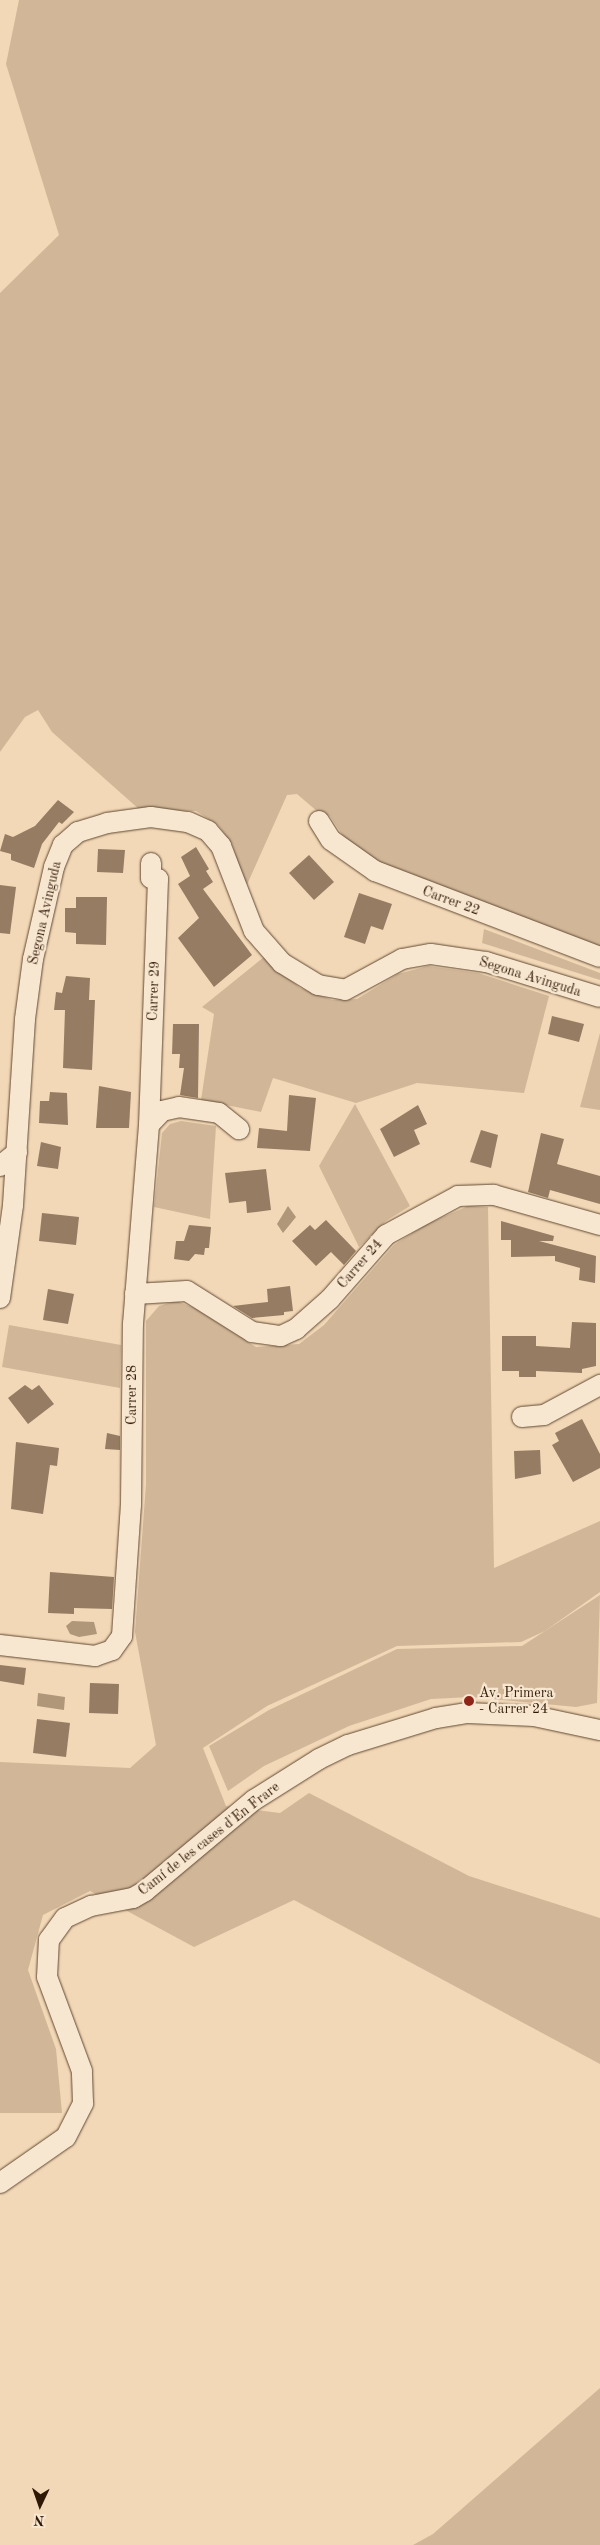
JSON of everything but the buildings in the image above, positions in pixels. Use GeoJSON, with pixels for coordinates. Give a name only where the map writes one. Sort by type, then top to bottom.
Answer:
{"type":"FeatureCollection","features":[{"type":"Feature","properties":{"kind":"street","name":"Segona Avinguda"},"geometry":{"type":"LineString","coordinates":[[0,1298],[17,1152],[24,1019],[42,918],[63,845],[92,826],[151,818],[188,822],[208,831],[221,846],[254,931],[282,963],[318,985],[345,990],[402,959],[431,954],[486,962],[569,990],[600,996]]}},
{"type":"Feature","properties":{"kind":"street","name":"Carrer 22"},"geometry":{"type":"LineString","coordinates":[[318,821],[331,840],[375,871],[600,957]]}},
{"type":"Feature","properties":{"kind":"street","name":"Carrer 29"},"geometry":{"type":"LineString","coordinates":[[149,1125],[158,879],[151,878],[151,863]]}},
{"type":"Feature","properties":{"kind":"street"},"geometry":{"type":"LineString","coordinates":[[149,1125],[162,1111],[179,1107],[219,1113],[239,1129]]}},
{"type":"Feature","properties":{"kind":"street","name":"Carrer 28"},"geometry":{"type":"LineString","coordinates":[[0,1645],[95,1656],[112,1650],[122,1636],[131,1506],[135,1294],[149,1125]]}},
{"type":"Feature","properties":{"kind":"street"},"geometry":{"type":"LineString","coordinates":[[0,1166],[17,1152]]}},
{"type":"Feature","properties":{"kind":"street","name":"Carrer 24"},"geometry":{"type":"LineString","coordinates":[[135,1294],[187,1291],[252,1332],[281,1336],[296,1329],[330,1299],[386,1235],[458,1196],[494,1195],[600,1225]]}},
{"type":"Feature","properties":{"kind":"street"},"geometry":{"type":"LineString","coordinates":[[522,1416],[544,1415],[600,1385]]}},
{"type":"Feature","properties":{"kind":"street","name":"Camí de les cases d'En Frare"},"geometry":{"type":"LineString","coordinates":[[0,2183],[66,2137],[83,2103],[80,2064],[47,1977],[49,1940],[66,1918],[91,1906],[133,1898],[145,1891],[254,1800],[319,1759],[348,1745],[436,1718],[468,1713],[534,1716],[600,1729]]}},
{"type":"Feature","properties":{"kind":"shaded area"},"geometry":{"type":"Polygon","coordinates":[[[19,0],[600,0],[600,950],[387,870],[351,848],[330,816],[318,812],[297,794],[287,795],[246,887],[232,844],[218,825],[196,811],[140,810],[52,732],[38,710],[25,717],[0,752],[0,293],[59,235],[6,64],[19,0]]]}},
{"type":"Feature","properties":{"kind":"shaded area"},"geometry":{"type":"Polygon","coordinates":[[[484,929],[600,973],[600,980],[482,943],[484,929]]]}},
{"type":"Feature","properties":{"kind":"shaded area"},"geometry":{"type":"Polygon","coordinates":[[[264,957],[300,988],[332,1000],[357,999],[398,974],[428,966],[478,973],[549,996],[524,1093],[417,1083],[356,1103],[273,1078],[261,1112],[201,1100],[214,1014],[202,1007],[264,957]]]}},
{"type":"Feature","properties":{"kind":"shaded area"},"geometry":{"type":"Polygon","coordinates":[[[600,1033],[600,1110],[580,1107],[600,1033]]]}},
{"type":"Feature","properties":{"kind":"shaded area"},"geometry":{"type":"Polygon","coordinates":[[[355,1104],[410,1206],[386,1221],[359,1247],[319,1166],[355,1104]]]}},
{"type":"Feature","properties":{"kind":"shaded area"},"geometry":{"type":"Polygon","coordinates":[[[181,1121],[216,1126],[210,1219],[154,1207],[162,1133],[170,1124],[181,1121]]]}},
{"type":"Feature","properties":{"kind":"shaded area"},"geometry":{"type":"Polygon","coordinates":[[[288,1206],[296,1217],[283,1233],[277,1224],[288,1206]]]}},
{"type":"Feature","properties":{"kind":"shaded area"},"geometry":{"type":"Polygon","coordinates":[[[468,1206],[488,1207],[494,1568],[600,1521],[600,1592],[545,1631],[521,1642],[397,1646],[267,1706],[203,1748],[226,1806],[280,1813],[309,1793],[469,1876],[600,1918],[600,2064],[294,1900],[194,1947],[90,1891],[43,1915],[28,1970],[56,2049],[62,2113],[0,2113],[0,1762],[130,1768],[156,1745],[135,1632],[146,1484],[146,1321],[159,1306],[176,1301],[195,1308],[256,1347],[299,1344],[324,1325],[394,1245],[425,1225],[468,1206]]]}},
{"type":"Feature","properties":{"kind":"shaded area"},"geometry":{"type":"Polygon","coordinates":[[[9,1325],[121,1345],[120,1388],[2,1367],[9,1325]]]}},
{"type":"Feature","properties":{"kind":"shaded area"},"geometry":{"type":"Polygon","coordinates":[[[600,1595],[597,1703],[576,1707],[472,1697],[431,1699],[349,1726],[264,1766],[228,1791],[209,1746],[269,1710],[397,1649],[522,1646],[600,1595]]]}},
{"type":"Feature","properties":{"kind":"shaded area"},"geometry":{"type":"Polygon","coordinates":[[[72,1621],[94,1622],[97,1634],[79,1637],[70,1634],[66,1626],[72,1621]]]}},
{"type":"Feature","properties":{"kind":"shaded area"},"geometry":{"type":"Polygon","coordinates":[[[38,1693],[65,1697],[64,1710],[37,1706],[38,1693]]]}},
{"type":"Feature","properties":{"kind":"shaded area"},"geometry":{"type":"Polygon","coordinates":[[[600,2388],[600,2545],[413,2545],[433,2534],[600,2388]]]}},
{"type":"Feature","properties":{"kind":"place","name":"Av. Primera - Carrer 24"},"geometry":{"type":"Point","coordinates":[469,1701]}}]}
